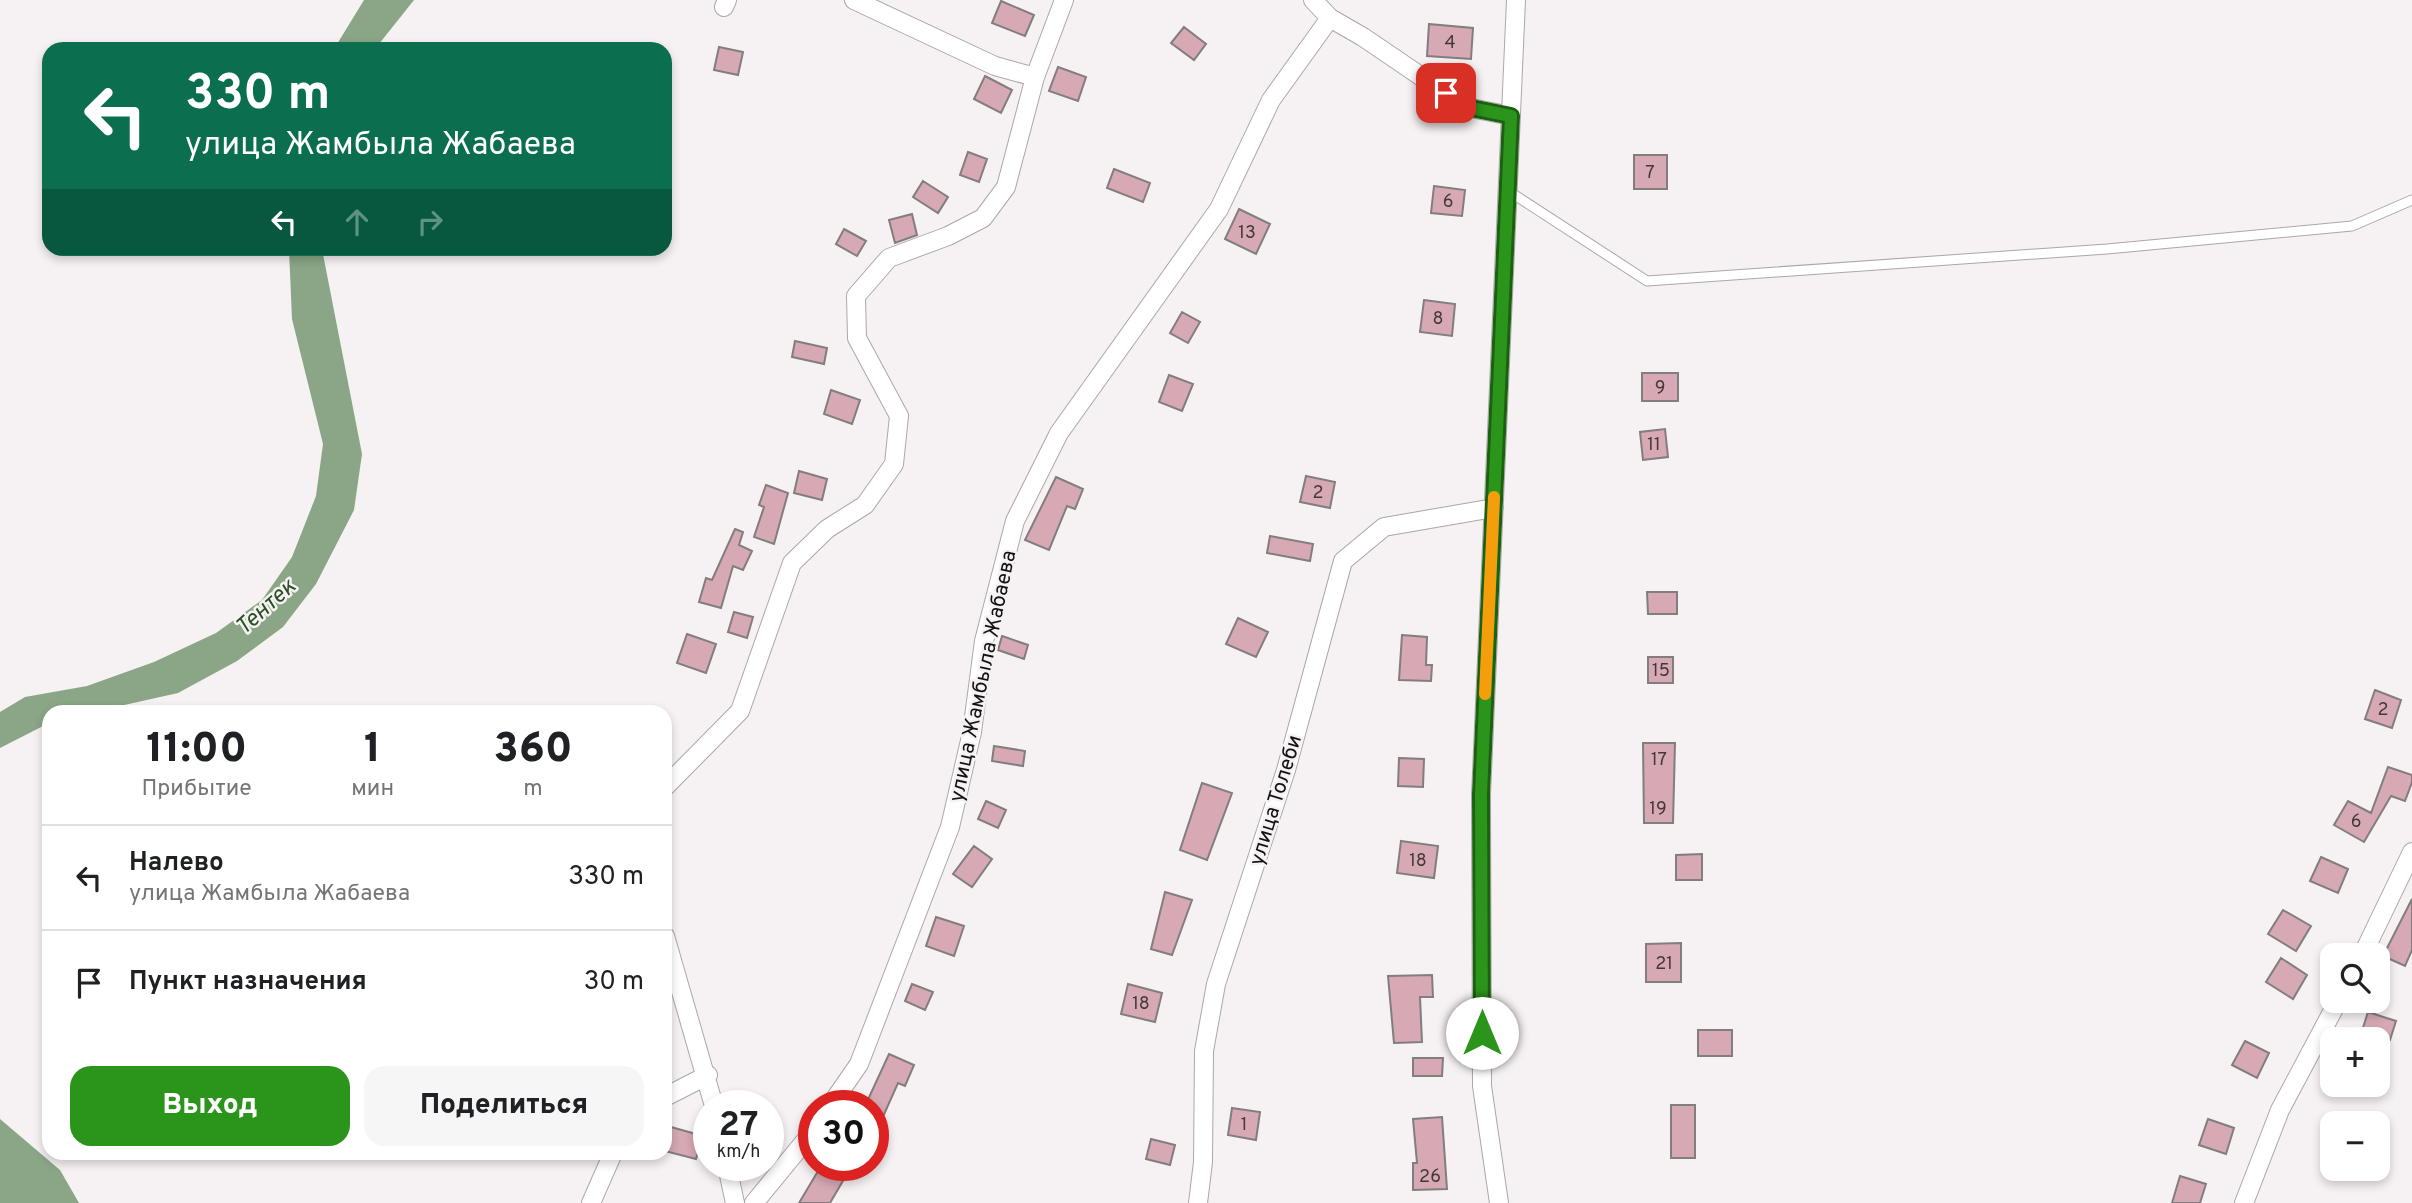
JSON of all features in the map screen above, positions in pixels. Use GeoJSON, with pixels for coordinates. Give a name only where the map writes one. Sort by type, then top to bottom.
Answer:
{"type":"FeatureCollection","features":[{"type":"Feature","properties":{"kind":"street"},"geometry":{"type":"LineString","coordinates":[[854,0],[995,66],[1035,77]]}},
{"type":"Feature","properties":{"kind":"street"},"geometry":{"type":"LineString","coordinates":[[672,780],[740,711],[792,564],[827,529],[865,505],[894,464],[899,416],[856,338],[856,296],[889,258],[948,236],[983,218],[1006,187],[1035,77],[1064,0]]}},
{"type":"Feature","properties":{"kind":"street"},"geometry":{"type":"LineString","coordinates":[[1313,0],[1330,18],[1363,37],[1466,107],[1511,116]]}},
{"type":"Feature","properties":{"kind":"street"},"geometry":{"type":"LineString","coordinates":[[1499,1203],[1482,1086],[1481,794],[1516,0]]}},
{"type":"Feature","properties":{"kind":"street","name":"улица Жамбыла Жабаева"},"geometry":{"type":"LineString","coordinates":[[841,1090],[859,1064],[950,827],[972,732],[985,641],[1015,521],[1059,433],[1219,209],[1271,100],[1330,18]]}},
{"type":"Feature","properties":{"kind":"street","name":"улица Толеби"},"geometry":{"type":"LineString","coordinates":[[1198,1203],[1203,1162],[1203,1051],[1216,984],[1286,770],[1343,561],[1384,527],[1493,508]]}},
{"type":"Feature","properties":{"kind":"street"},"geometry":{"type":"LineString","coordinates":[[2368,943],[2412,852]]}},
{"type":"Feature","properties":{"kind":"street"},"geometry":{"type":"LineString","coordinates":[[672,959],[711,1090]]}},
{"type":"Feature","properties":{"kind":"street"},"geometry":{"type":"LineString","coordinates":[[2244,1203],[2280,1110],[2332,1013]]}},
{"type":"Feature","properties":{"kind":"street"},"geometry":{"type":"LineString","coordinates":[[672,1093],[708,1075]]}},
{"type":"Feature","properties":{"kind":"street"},"geometry":{"type":"LineString","coordinates":[[754,1203],[798,1149]]}},
{"type":"Feature","properties":{"kind":"street"},"geometry":{"type":"LineString","coordinates":[[591,1203],[610,1160]]}},
{"type":"Feature","properties":{"kind":"street"},"geometry":{"type":"LineString","coordinates":[[730,1181],[735,1203]]}},
{"type":"Feature","properties":{"kind":"lane"},"geometry":{"type":"LineString","coordinates":[[1507,190],[1647,281],[2107,249],[2352,226],[2412,200]]}},
{"type":"Feature","properties":{"kind":"water"},"geometry":{"type":"Polygon","coordinates":[[[364,0],[414,0],[381,42],[338,42],[364,0]]]}},
{"type":"Feature","properties":{"kind":"water","name":"Тентек"},"geometry":{"type":"Polygon","coordinates":[[[289,256],[323,256],[362,454],[354,510],[316,584],[283,627],[237,661],[178,693],[124,705],[42,705],[42,727],[0,748],[0,712],[25,697],[87,686],[154,662],[216,633],[262,600],[292,557],[316,496],[323,444],[292,319],[289,256]]]}},
{"type":"Feature","properties":{"kind":"water"},"geometry":{"type":"Polygon","coordinates":[[[0,1119],[42,1155],[42,1160],[48,1160],[60,1170],[79,1203],[0,1203],[0,1119]]]}},
{"type":"Feature","properties":{"kind":"building"},"geometry":{"type":"Polygon","coordinates":[[[1001,1],[1034,15],[1025,36],[992,23],[1001,1]]]}},
{"type":"Feature","properties":{"kind":"building"},"geometry":{"type":"Polygon","coordinates":[[[1429,24],[1473,28],[1471,59],[1427,56],[1429,24]]]}},
{"type":"Feature","properties":{"kind":"building"},"geometry":{"type":"Polygon","coordinates":[[[1184,27],[1206,44],[1194,60],[1171,43],[1184,27]]]}},
{"type":"Feature","properties":{"kind":"building"},"geometry":{"type":"Polygon","coordinates":[[[719,47],[743,52],[738,75],[714,70],[719,47]]]}},
{"type":"Feature","properties":{"kind":"building"},"geometry":{"type":"Polygon","coordinates":[[[1058,67],[1086,77],[1078,101],[1049,91],[1058,67]]]}},
{"type":"Feature","properties":{"kind":"building"},"geometry":{"type":"Polygon","coordinates":[[[985,76],[1012,90],[1001,113],[974,99],[985,76]]]}},
{"type":"Feature","properties":{"kind":"building"},"geometry":{"type":"Polygon","coordinates":[[[968,152],[987,159],[979,182],[960,175],[968,152]]]}},
{"type":"Feature","properties":{"kind":"building"},"geometry":{"type":"Polygon","coordinates":[[[1634,155],[1667,155],[1667,189],[1634,189],[1634,155]]]}},
{"type":"Feature","properties":{"kind":"building"},"geometry":{"type":"Polygon","coordinates":[[[1114,169],[1150,183],[1143,202],[1107,188],[1114,169]]]}},
{"type":"Feature","properties":{"kind":"building"},"geometry":{"type":"Polygon","coordinates":[[[923,181],[948,197],[938,213],[913,197],[923,181]]]}},
{"type":"Feature","properties":{"kind":"building"},"geometry":{"type":"Polygon","coordinates":[[[1434,186],[1465,190],[1462,216],[1431,213],[1434,186]]]}},
{"type":"Feature","properties":{"kind":"building"},"geometry":{"type":"Polygon","coordinates":[[[1239,209],[1270,224],[1256,254],[1225,239],[1239,209]]]}},
{"type":"Feature","properties":{"kind":"building"},"geometry":{"type":"Polygon","coordinates":[[[912,214],[917,235],[895,243],[889,220],[912,214]]]}},
{"type":"Feature","properties":{"kind":"building"},"geometry":{"type":"Polygon","coordinates":[[[844,229],[866,241],[857,256],[836,244],[844,229]]]}},
{"type":"Feature","properties":{"kind":"building"},"geometry":{"type":"Polygon","coordinates":[[[1424,300],[1455,304],[1452,336],[1420,332],[1424,300]]]}},
{"type":"Feature","properties":{"kind":"building"},"geometry":{"type":"Polygon","coordinates":[[[1182,312],[1200,322],[1188,343],[1170,333],[1182,312]]]}},
{"type":"Feature","properties":{"kind":"building"},"geometry":{"type":"Polygon","coordinates":[[[795,341],[827,348],[824,364],[792,357],[795,341]]]}},
{"type":"Feature","properties":{"kind":"building"},"geometry":{"type":"Polygon","coordinates":[[[1642,373],[1678,373],[1678,401],[1642,401],[1642,373]]]}},
{"type":"Feature","properties":{"kind":"building"},"geometry":{"type":"Polygon","coordinates":[[[1169,375],[1193,384],[1182,411],[1159,402],[1169,375]]]}},
{"type":"Feature","properties":{"kind":"building"},"geometry":{"type":"Polygon","coordinates":[[[831,390],[860,400],[852,424],[824,414],[831,390]]]}},
{"type":"Feature","properties":{"kind":"building"},"geometry":{"type":"Polygon","coordinates":[[[1665,429],[1668,457],[1643,460],[1640,432],[1665,429]]]}},
{"type":"Feature","properties":{"kind":"building"},"geometry":{"type":"Polygon","coordinates":[[[799,471],[827,479],[822,500],[794,493],[799,471]]]}},
{"type":"Feature","properties":{"kind":"building"},"geometry":{"type":"Polygon","coordinates":[[[1306,476],[1335,482],[1330,508],[1300,502],[1306,476]]]}},
{"type":"Feature","properties":{"kind":"building"},"geometry":{"type":"Polygon","coordinates":[[[1056,477],[1083,489],[1075,509],[1067,506],[1049,550],[1025,540],[1056,477]]]}},
{"type":"Feature","properties":{"kind":"building"},"geometry":{"type":"Polygon","coordinates":[[[766,485],[788,493],[774,544],[754,537],[764,507],[759,505],[766,485]]]}},
{"type":"Feature","properties":{"kind":"building"},"geometry":{"type":"Polygon","coordinates":[[[735,529],[743,532],[739,545],[752,551],[743,570],[733,566],[721,608],[699,602],[706,578],[712,580],[735,529]]]}},
{"type":"Feature","properties":{"kind":"building"},"geometry":{"type":"Polygon","coordinates":[[[1270,536],[1313,544],[1310,561],[1267,553],[1270,536]]]}},
{"type":"Feature","properties":{"kind":"building"},"geometry":{"type":"Polygon","coordinates":[[[1647,592],[1677,592],[1677,614],[1648,614],[1647,592]]]}},
{"type":"Feature","properties":{"kind":"building"},"geometry":{"type":"Polygon","coordinates":[[[734,612],[753,617],[747,638],[728,632],[734,612]]]}},
{"type":"Feature","properties":{"kind":"building"},"geometry":{"type":"Polygon","coordinates":[[[1238,618],[1268,632],[1256,657],[1226,644],[1238,618]]]}},
{"type":"Feature","properties":{"kind":"building"},"geometry":{"type":"Polygon","coordinates":[[[687,634],[716,644],[706,673],[677,663],[687,634]]]}},
{"type":"Feature","properties":{"kind":"building"},"geometry":{"type":"Polygon","coordinates":[[[1402,635],[1427,637],[1426,665],[1432,665],[1431,681],[1399,680],[1402,635]]]}},
{"type":"Feature","properties":{"kind":"building"},"geometry":{"type":"Polygon","coordinates":[[[1002,636],[1028,645],[1024,659],[998,650],[1002,636]]]}},
{"type":"Feature","properties":{"kind":"building"},"geometry":{"type":"Polygon","coordinates":[[[1648,657],[1673,657],[1673,683],[1648,683],[1648,657]]]}},
{"type":"Feature","properties":{"kind":"building"},"geometry":{"type":"Polygon","coordinates":[[[2375,690],[2401,700],[2392,728],[2365,719],[2375,690]]]}},
{"type":"Feature","properties":{"kind":"building"},"geometry":{"type":"Polygon","coordinates":[[[1643,743],[1675,743],[1673,823],[1644,823],[1643,743]]]}},
{"type":"Feature","properties":{"kind":"building"},"geometry":{"type":"Polygon","coordinates":[[[994,746],[1025,751],[1023,766],[992,761],[994,746]]]}},
{"type":"Feature","properties":{"kind":"building"},"geometry":{"type":"Polygon","coordinates":[[[1399,758],[1424,759],[1423,787],[1398,786],[1399,758]]]}},
{"type":"Feature","properties":{"kind":"building"},"geometry":{"type":"Polygon","coordinates":[[[2388,767],[2412,775],[2405,801],[2391,796],[2364,842],[2334,825],[2348,801],[2371,813],[2388,767]]]}},
{"type":"Feature","properties":{"kind":"building"},"geometry":{"type":"Polygon","coordinates":[[[1202,783],[1232,793],[1207,860],[1180,850],[1202,783]]]}},
{"type":"Feature","properties":{"kind":"building"},"geometry":{"type":"Polygon","coordinates":[[[986,801],[1006,810],[998,828],[978,819],[986,801]]]}},
{"type":"Feature","properties":{"kind":"building"},"geometry":{"type":"Polygon","coordinates":[[[1401,841],[1438,846],[1434,878],[1397,873],[1401,841]]]}},
{"type":"Feature","properties":{"kind":"building"},"geometry":{"type":"Polygon","coordinates":[[[974,846],[992,859],[972,887],[953,874],[974,846]]]}},
{"type":"Feature","properties":{"kind":"building"},"geometry":{"type":"Polygon","coordinates":[[[1702,854],[1702,880],[1676,880],[1676,855],[1702,854]]]}},
{"type":"Feature","properties":{"kind":"building"},"geometry":{"type":"Polygon","coordinates":[[[2321,857],[2348,869],[2338,893],[2310,881],[2321,857]]]}},
{"type":"Feature","properties":{"kind":"building"},"geometry":{"type":"Polygon","coordinates":[[[1165,892],[1192,900],[1172,955],[1151,949],[1165,892]]]}},
{"type":"Feature","properties":{"kind":"building"},"geometry":{"type":"Polygon","coordinates":[[[2412,899],[2412,950],[2405,966],[2390,959],[2390,943],[2412,899]]]}},
{"type":"Feature","properties":{"kind":"building"},"geometry":{"type":"Polygon","coordinates":[[[2283,910],[2311,926],[2296,951],[2268,934],[2283,910]]]}},
{"type":"Feature","properties":{"kind":"building"},"geometry":{"type":"Polygon","coordinates":[[[936,917],[964,926],[954,956],[926,946],[936,917]]]}},
{"type":"Feature","properties":{"kind":"building"},"geometry":{"type":"Polygon","coordinates":[[[1681,943],[1681,982],[1646,982],[1646,944],[1681,943]]]}},
{"type":"Feature","properties":{"kind":"building"},"geometry":{"type":"Polygon","coordinates":[[[2281,958],[2307,975],[2293,999],[2266,982],[2281,958]]]}},
{"type":"Feature","properties":{"kind":"building"},"geometry":{"type":"Polygon","coordinates":[[[1432,975],[1433,997],[1420,997],[1422,1042],[1394,1043],[1388,976],[1432,975]]]}},
{"type":"Feature","properties":{"kind":"building"},"geometry":{"type":"Polygon","coordinates":[[[912,984],[933,992],[925,1010],[905,1001],[912,984]]]}},
{"type":"Feature","properties":{"kind":"building"},"geometry":{"type":"Polygon","coordinates":[[[1128,984],[1162,993],[1155,1022],[1121,1014],[1128,984]]]}},
{"type":"Feature","properties":{"kind":"building"},"geometry":{"type":"Polygon","coordinates":[[[2368,1013],[2396,1021],[2390,1040],[2390,1027],[2363,1027],[2368,1013]]]}},
{"type":"Feature","properties":{"kind":"building"},"geometry":{"type":"Polygon","coordinates":[[[1698,1030],[1732,1030],[1732,1056],[1698,1056],[1698,1030]]]}},
{"type":"Feature","properties":{"kind":"building"},"geometry":{"type":"Polygon","coordinates":[[[2245,1041],[2269,1053],[2257,1078],[2232,1065],[2245,1041]]]}},
{"type":"Feature","properties":{"kind":"building"},"geometry":{"type":"Polygon","coordinates":[[[889,1054],[914,1065],[905,1086],[898,1083],[889,1103],[889,1090],[872,1090],[889,1054]]]}},
{"type":"Feature","properties":{"kind":"building"},"geometry":{"type":"Polygon","coordinates":[[[1413,1058],[1443,1058],[1442,1076],[1413,1076],[1413,1058]]]}},
{"type":"Feature","properties":{"kind":"building"},"geometry":{"type":"Polygon","coordinates":[[[1671,1105],[1695,1105],[1695,1158],[1671,1158],[1671,1105]]]}},
{"type":"Feature","properties":{"kind":"building"},"geometry":{"type":"Polygon","coordinates":[[[1232,1108],[1260,1112],[1256,1140],[1228,1135],[1232,1108]]]}},
{"type":"Feature","properties":{"kind":"building"},"geometry":{"type":"Polygon","coordinates":[[[1442,1117],[1447,1189],[1413,1190],[1413,1163],[1417,1163],[1413,1119],[1442,1117]]]}},
{"type":"Feature","properties":{"kind":"building"},"geometry":{"type":"Polygon","coordinates":[[[2208,1119],[2234,1128],[2226,1154],[2199,1145],[2208,1119]]]}},
{"type":"Feature","properties":{"kind":"building"},"geometry":{"type":"Polygon","coordinates":[[[672,1127],[693,1133],[693,1158],[672,1153],[672,1127]]]}},
{"type":"Feature","properties":{"kind":"building"},"geometry":{"type":"Polygon","coordinates":[[[1151,1139],[1175,1145],[1170,1165],[1146,1159],[1151,1139]]]}},
{"type":"Feature","properties":{"kind":"building"},"geometry":{"type":"Polygon","coordinates":[[[2180,1176],[2206,1184],[2200,1203],[2172,1203],[2180,1176]]]}},
{"type":"Feature","properties":{"kind":"building"},"geometry":{"type":"Polygon","coordinates":[[[812,1181],[843,1181],[830,1203],[799,1203],[812,1181]]]}},
{"type":"Feature","properties":{"kind":"slow traffic"},"geometry":{"type":"LineString","coordinates":[[1485,694],[1494,497]]}},
{"type":"Feature","properties":{"kind":"route"},"geometry":{"type":"LineString","coordinates":[[1446,93],[1466,107],[1511,116],[1481,794],[1482,1033]]}}]}
